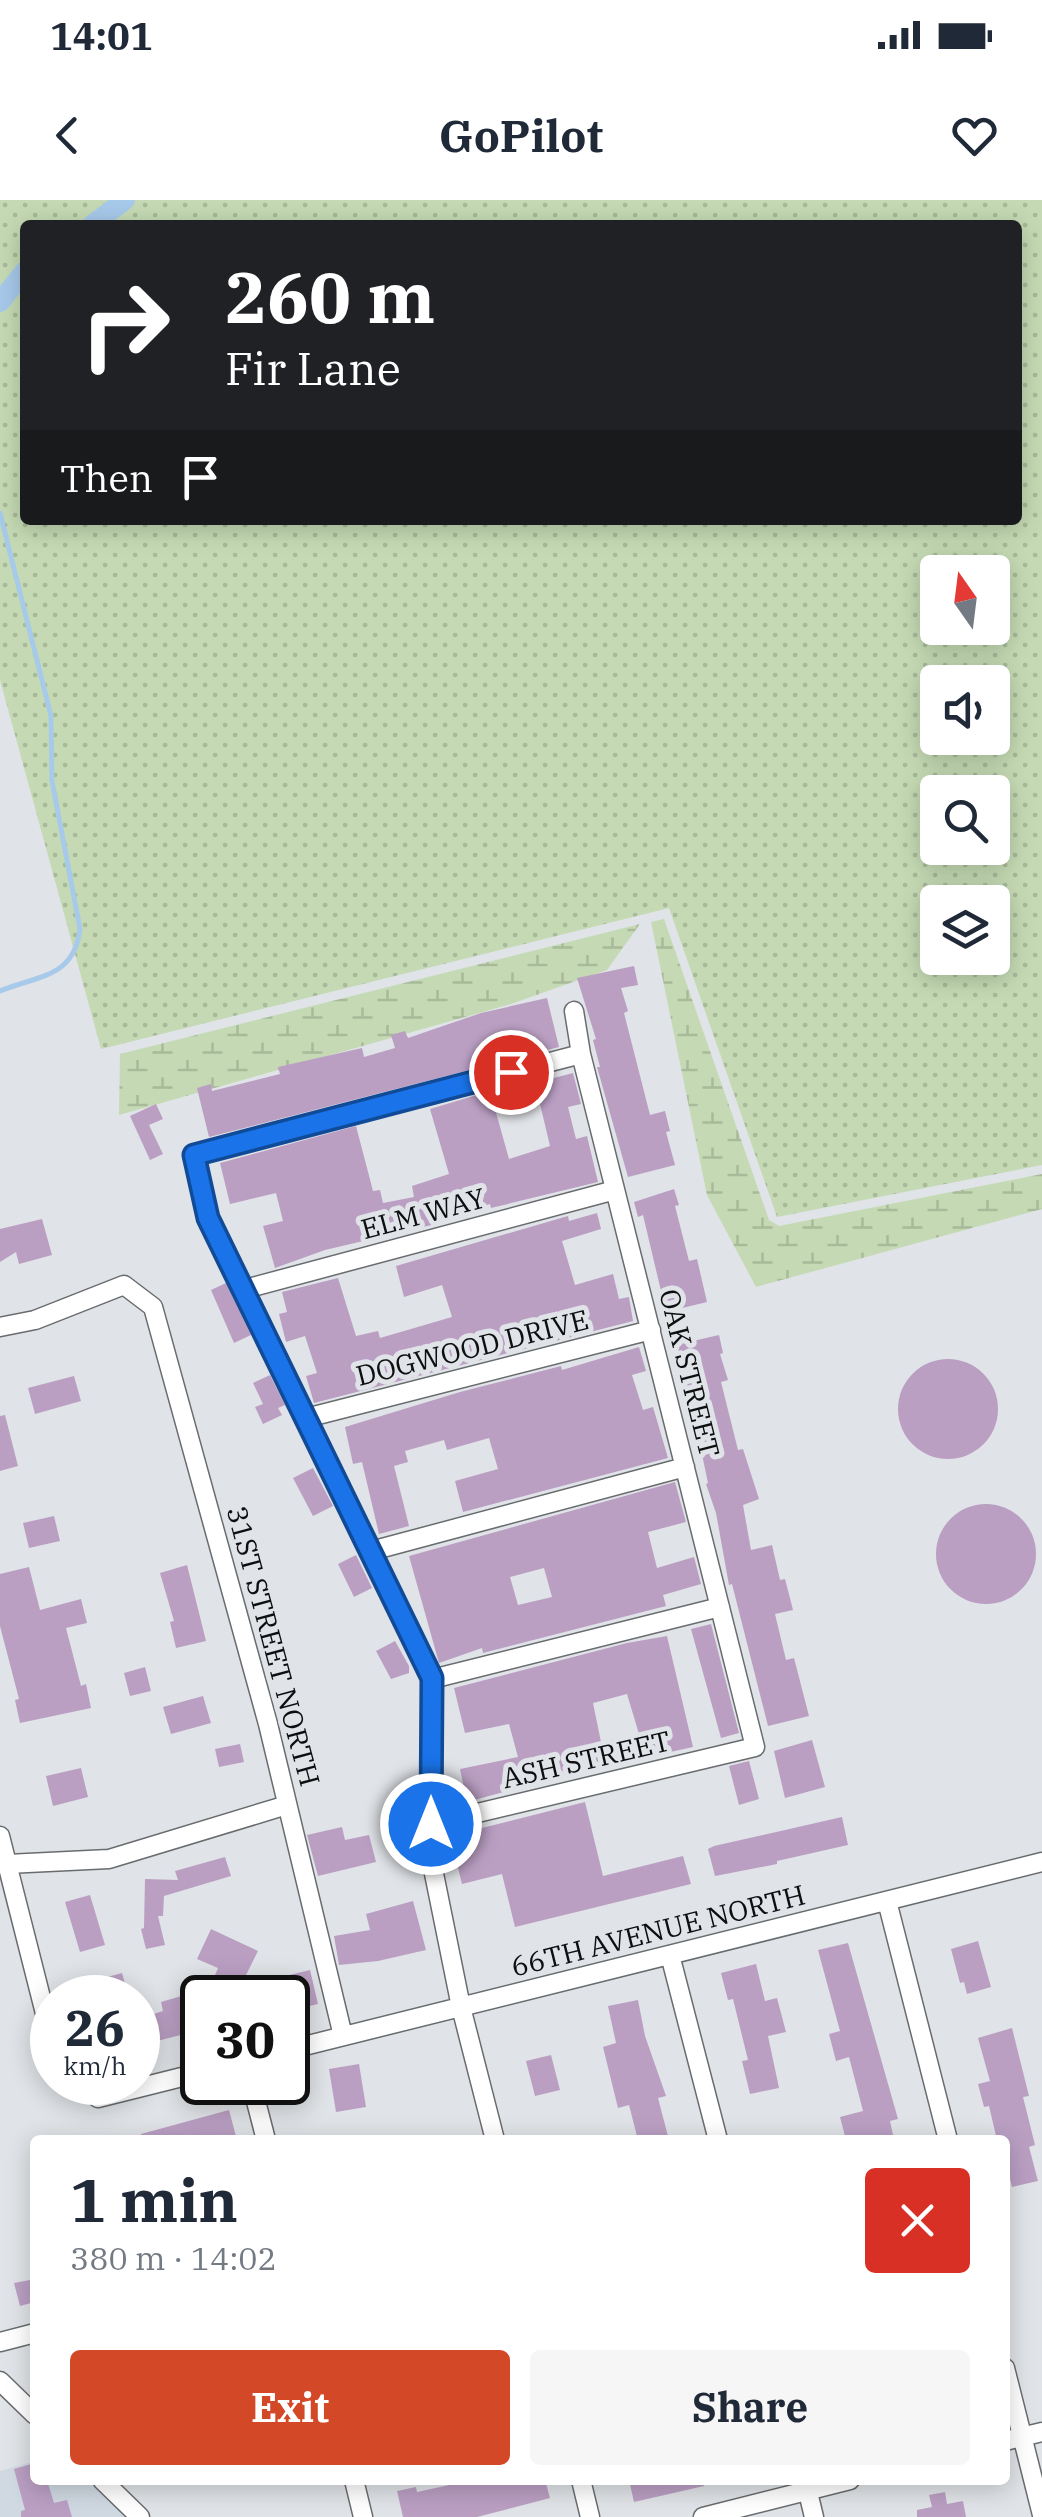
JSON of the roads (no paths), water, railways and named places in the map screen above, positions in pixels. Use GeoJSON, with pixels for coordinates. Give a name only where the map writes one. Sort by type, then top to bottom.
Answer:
{"type":"FeatureCollection","features":[{"type":"Feature","properties":{"kind":"street","name":"OAK STREET"},"geometry":{"type":"LineString","coordinates":[[574,1011],[581,1054],[754,1747]]}},
{"type":"Feature","properties":{"kind":"street"},"geometry":{"type":"LineString","coordinates":[[494,2135],[461,2007],[428,1844],[432,1678],[208,1218],[194,1155],[581,1054]]}},
{"type":"Feature","properties":{"kind":"street","name":"ELM WAY"},"geometry":{"type":"LineString","coordinates":[[245,1289],[615,1190]]}},
{"type":"Feature","properties":{"kind":"street","name":"31ST STREET NORTH"},"geometry":{"type":"LineString","coordinates":[[0,1327],[35,1320],[124,1285],[154,1307],[288,1805],[343,2036]]}},
{"type":"Feature","properties":{"kind":"street","name":"DOGWOOD DRIVE"},"geometry":{"type":"LineString","coordinates":[[306,1418],[651,1330]]}},
{"type":"Feature","properties":{"kind":"street"},"geometry":{"type":"LineString","coordinates":[[371,1551],[685,1466]]}},
{"type":"Feature","properties":{"kind":"street"},"geometry":{"type":"LineString","coordinates":[[432,1678],[720,1606]]}},
{"type":"Feature","properties":{"kind":"street","name":"ASH STREET"},"geometry":{"type":"LineString","coordinates":[[431,1824],[754,1747]]}},
{"type":"Feature","properties":{"kind":"street"},"geometry":{"type":"LineString","coordinates":[[8,1864],[109,1859],[288,1805]]}},
{"type":"Feature","properties":{"kind":"street"},"geometry":{"type":"LineString","coordinates":[[0,1836],[36,1975]]}},
{"type":"Feature","properties":{"kind":"street","name":"66TH AVENUE NORTH"},"geometry":{"type":"LineString","coordinates":[[310,2044],[1042,1862]]}},
{"type":"Feature","properties":{"kind":"street"},"geometry":{"type":"LineString","coordinates":[[887,1901],[947,2135]]}},
{"type":"Feature","properties":{"kind":"street"},"geometry":{"type":"LineString","coordinates":[[670,1955],[717,2135]]}},
{"type":"Feature","properties":{"kind":"street"},"geometry":{"type":"LineString","coordinates":[[257,2105],[265,2135]]}},
{"type":"Feature","properties":{"kind":"street"},"geometry":{"type":"LineString","coordinates":[[0,2342],[30,2335]]}},
{"type":"Feature","properties":{"kind":"street"},"geometry":{"type":"LineString","coordinates":[[0,2381],[30,2410]]}},
{"type":"Feature","properties":{"kind":"street"},"geometry":{"type":"LineString","coordinates":[[1010,2407],[1014,2439],[1042,2515]]}},
{"type":"Feature","properties":{"kind":"street"},"geometry":{"type":"LineString","coordinates":[[1014,2439],[1042,2432]]}},
{"type":"Feature","properties":{"kind":"street"},"geometry":{"type":"LineString","coordinates":[[107,2485],[140,2517]]}},
{"type":"Feature","properties":{"kind":"street"},"geometry":{"type":"LineString","coordinates":[[355,2485],[363,2517]]}},
{"type":"Feature","properties":{"kind":"street"},"geometry":{"type":"LineString","coordinates":[[582,2485],[590,2517]]}},
{"type":"Feature","properties":{"kind":"street"},"geometry":{"type":"LineString","coordinates":[[704,2517],[806,2485],[814,2517]]}},
{"type":"Feature","properties":{"kind":"waterway"},"geometry":{"type":"LineString","coordinates":[[99,220],[125,200]]}},
{"type":"Feature","properties":{"kind":"waterway"},"geometry":{"type":"LineString","coordinates":[[0,302],[20,277]]}},
{"type":"Feature","properties":{"kind":"waterway"},"geometry":{"type":"LineString","coordinates":[[0,513],[51,716],[52,781],[80,929],[76,945],[62,966],[0,991]]}}]}
